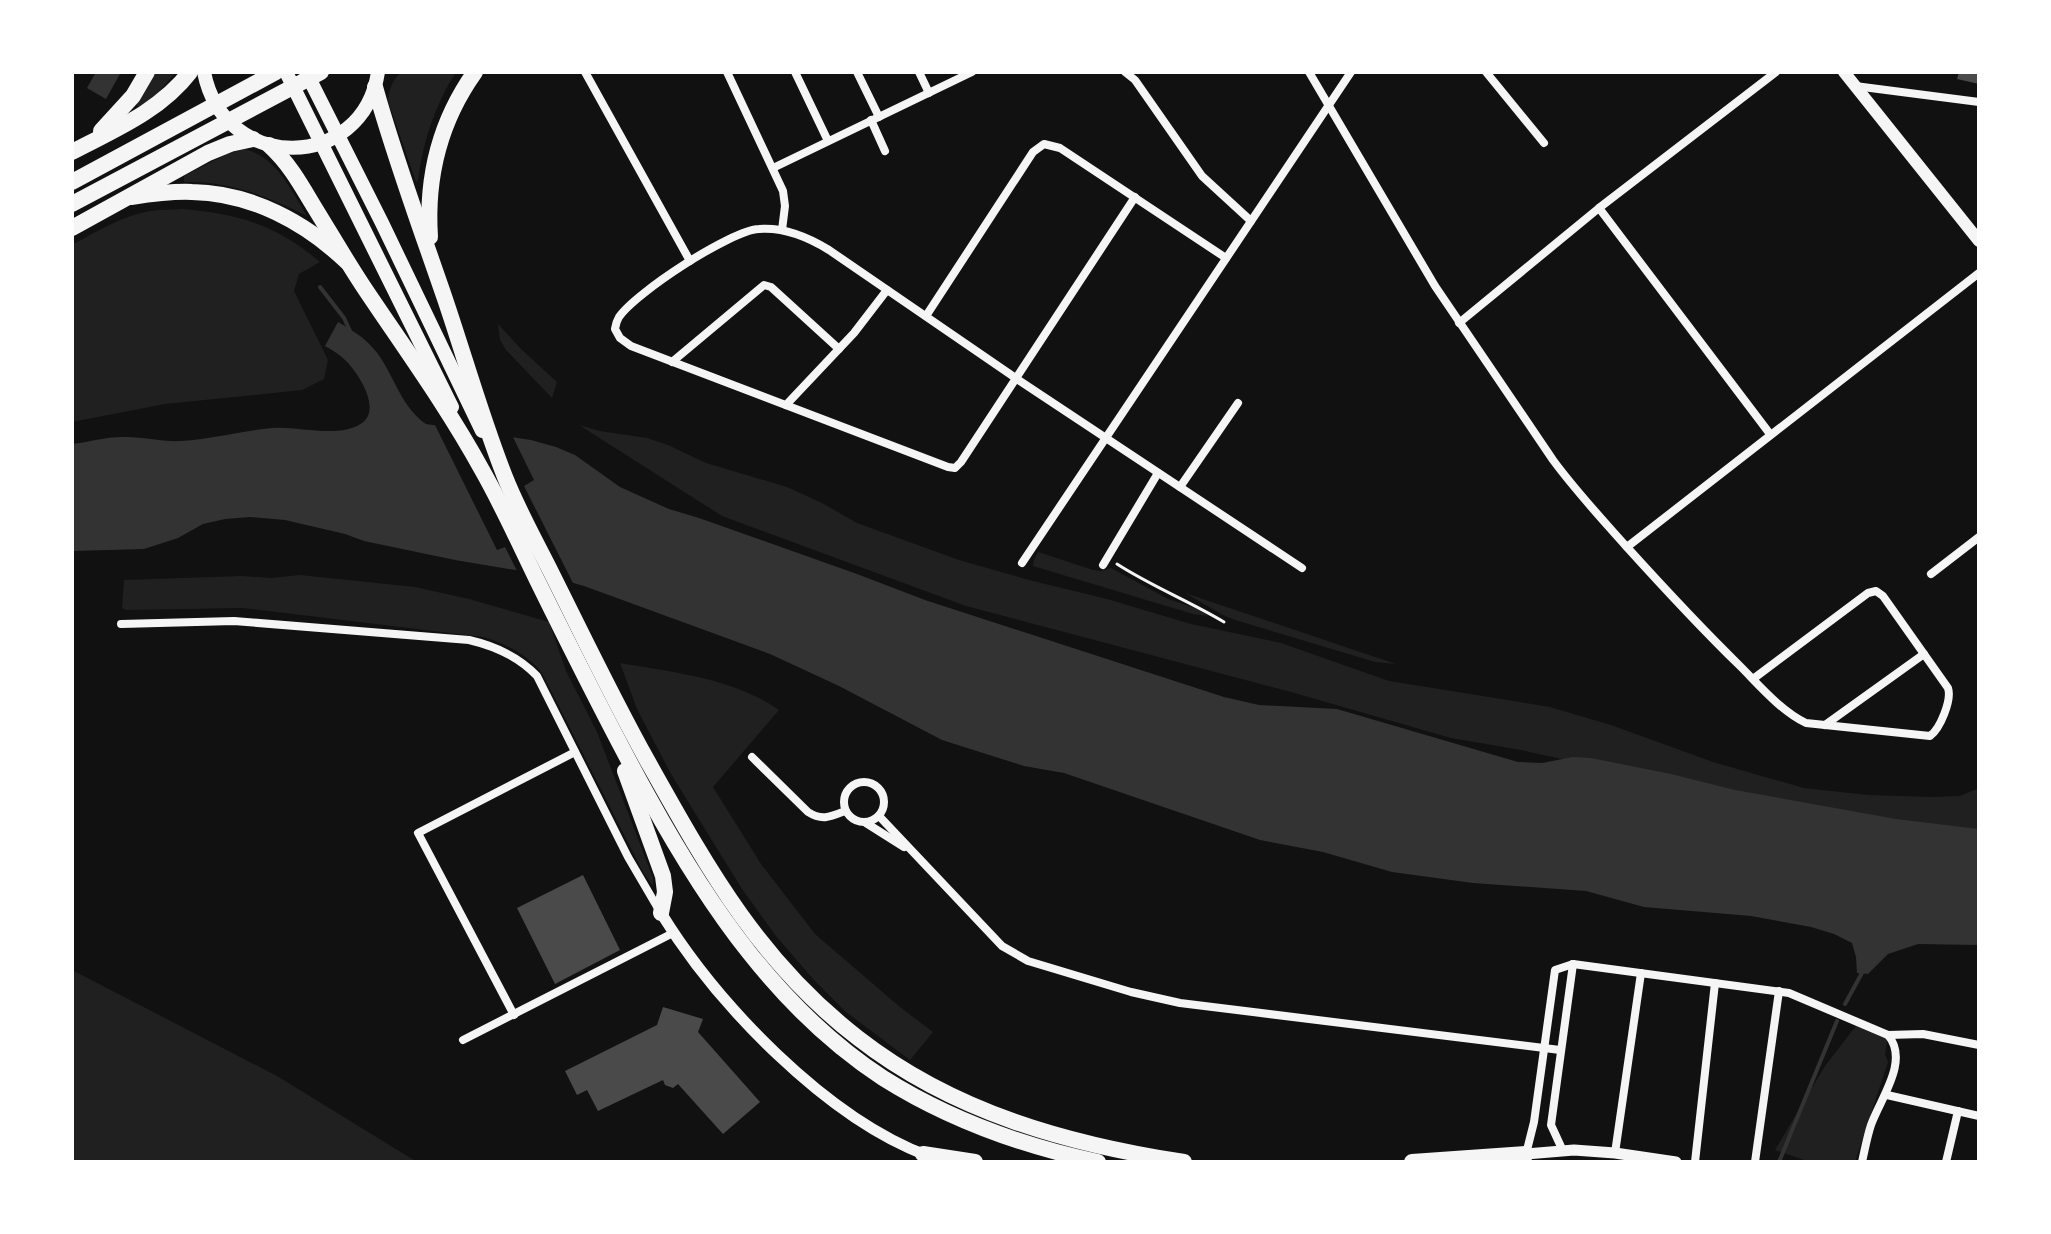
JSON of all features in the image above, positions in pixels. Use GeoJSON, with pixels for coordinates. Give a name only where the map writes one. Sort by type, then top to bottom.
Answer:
{"type":"FeatureCollection","features":[{"type":"Feature","properties":{"kind":"highway"},"geometry":{"type":"LineString","coordinates":[[73,152],[120,112],[147,72]]}},
{"type":"Feature","properties":{"kind":"highway"},"geometry":{"type":"LineString","coordinates":[[73,152],[152,108],[190,72]]}},
{"type":"Feature","properties":{"kind":"highway"},"geometry":{"type":"LineString","coordinates":[[72,182],[276,72]]}},
{"type":"Feature","properties":{"kind":"highway"},"geometry":{"type":"LineString","coordinates":[[72,204],[304,77],[321,72]]}},
{"type":"Feature","properties":{"kind":"highway"},"geometry":{"type":"LineString","coordinates":[[434,266],[429,222],[433,163],[459,96],[475,72]]}},
{"type":"Feature","properties":{"kind":"highway"},"geometry":{"type":"LineString","coordinates":[[379,77],[434,266],[505,478],[623,718],[687,831],[744,921],[778,964],[833,1018],[912,1075],[970,1106],[1032,1129],[1106,1148],[1184,1162]]}},
{"type":"Feature","properties":{"kind":"highway"},"geometry":{"type":"LineString","coordinates":[[72,228],[230,144],[261,142],[290,167],[347,262],[419,357],[482,469],[607,721],[676,847],[723,919],[773,981],[817,1026],[856,1059],[935,1107],[1025,1142],[1098,1162]]}},
{"type":"Feature","properties":{"kind":"highway"},"geometry":{"type":"LineString","coordinates":[[131,197],[192,192],[237,198],[287,218],[328,245],[347,262]]}},
{"type":"Feature","properties":{"kind":"highway"},"geometry":{"type":"LineString","coordinates":[[607,721],[663,876],[665,892],[661,913]]}},
{"type":"Feature","properties":{"kind":"highway"},"geometry":{"type":"LineString","coordinates":[[923,1154],[975,1162]]}},
{"type":"Feature","properties":{"kind":"highway"},"geometry":{"type":"LineString","coordinates":[[1412,1162],[1526,1154]]}},
{"type":"Feature","properties":{"kind":"main road"},"geometry":{"type":"LineString","coordinates":[[204,72],[221,113],[235,128],[261,142],[302,147],[333,137],[359,116],[379,77]]}},
{"type":"Feature","properties":{"kind":"main road"},"geometry":{"type":"LineString","coordinates":[[286,72],[365,231],[419,357]]}},
{"type":"Feature","properties":{"kind":"main road"},"geometry":{"type":"LineString","coordinates":[[1844,72],[1979,241]]}},
{"type":"Feature","properties":{"kind":"main road"},"geometry":{"type":"LineString","coordinates":[[304,77],[382,223],[505,478]]}},
{"type":"Feature","properties":{"kind":"street"},"geometry":{"type":"LineString","coordinates":[[585,72],[690,261]]}},
{"type":"Feature","properties":{"kind":"street"},"geometry":{"type":"LineString","coordinates":[[727,72],[785,199],[782,230]]}},
{"type":"Feature","properties":{"kind":"street"},"geometry":{"type":"LineString","coordinates":[[795,72],[828,141]]}},
{"type":"Feature","properties":{"kind":"street"},"geometry":{"type":"LineString","coordinates":[[857,72],[885,151]]}},
{"type":"Feature","properties":{"kind":"street"},"geometry":{"type":"LineString","coordinates":[[919,72],[929,93]]}},
{"type":"Feature","properties":{"kind":"street"},"geometry":{"type":"LineString","coordinates":[[773,168],[972,72]]}},
{"type":"Feature","properties":{"kind":"street"},"geometry":{"type":"LineString","coordinates":[[1125,72],[1135,80],[1202,176],[1251,221]]}},
{"type":"Feature","properties":{"kind":"street"},"geometry":{"type":"LineString","coordinates":[[1309,72],[1412,249],[1553,460],[1682,608],[1753,679],[1790,714],[1806,723],[1927,736],[1934,735],[1950,694],[1883,596],[1876,591],[1868,593],[1753,679]]}},
{"type":"Feature","properties":{"kind":"street"},"geometry":{"type":"LineString","coordinates":[[1022,563],[1351,72]]}},
{"type":"Feature","properties":{"kind":"street"},"geometry":{"type":"LineString","coordinates":[[1486,72],[1544,143]]}},
{"type":"Feature","properties":{"kind":"street"},"geometry":{"type":"LineString","coordinates":[[1459,323],[1599,208],[1776,72]]}},
{"type":"Feature","properties":{"kind":"street"},"geometry":{"type":"LineString","coordinates":[[1855,86],[1979,102]]}},
{"type":"Feature","properties":{"kind":"street"},"geometry":{"type":"LineString","coordinates":[[926,316],[1033,152],[1044,144],[1060,148],[1226,258]]}},
{"type":"Feature","properties":{"kind":"street"},"geometry":{"type":"LineString","coordinates":[[1135,197],[1017,379],[955,468],[625,343],[615,329],[618,319],[626,310],[690,261],[743,232],[760,228],[782,230],[817,243],[1017,379],[1302,568]]}},
{"type":"Feature","properties":{"kind":"street"},"geometry":{"type":"LineString","coordinates":[[1599,208],[1770,434]]}},
{"type":"Feature","properties":{"kind":"street"},"geometry":{"type":"LineString","coordinates":[[1627,547],[1979,273]]}},
{"type":"Feature","properties":{"kind":"street"},"geometry":{"type":"LineString","coordinates":[[672,362],[764,285],[771,287],[839,349]]}},
{"type":"Feature","properties":{"kind":"street"},"geometry":{"type":"LineString","coordinates":[[786,405],[839,349],[887,290]]}},
{"type":"Feature","properties":{"kind":"street"},"geometry":{"type":"LineString","coordinates":[[1180,487],[1238,403]]}},
{"type":"Feature","properties":{"kind":"street"},"geometry":{"type":"LineString","coordinates":[[1105,561],[1158,473]]}},
{"type":"Feature","properties":{"kind":"street"},"geometry":{"type":"LineString","coordinates":[[1931,574],[1979,537]]}},
{"type":"Feature","properties":{"kind":"street"},"geometry":{"type":"LineString","coordinates":[[121,624],[234,621],[469,640],[500,649],[528,667],[544,687],[628,857],[673,933],[703,973],[743,1019],[817,1088],[858,1118],[923,1154],[944,1162]]}},
{"type":"Feature","properties":{"kind":"street"},"geometry":{"type":"LineString","coordinates":[[1824,725],[1924,654]]}},
{"type":"Feature","properties":{"kind":"street"},"geometry":{"type":"LineString","coordinates":[[514,1015],[418,833],[575,752]]}},
{"type":"Feature","properties":{"kind":"street"},"geometry":{"type":"LineString","coordinates":[[752,757],[816,817],[825,819],[845,811]]}},
{"type":"Feature","properties":{"kind":"street"},"geometry":{"type":"LineString","coordinates":[[866,823],[879,816],[884,799],[881,791],[861,782],[847,790],[843,804],[845,811],[856,821],[866,823],[915,854]]}},
{"type":"Feature","properties":{"kind":"street"},"geometry":{"type":"LineString","coordinates":[[879,816],[1002,946],[1028,961],[1131,992],[1180,1003],[1560,1050]]}},
{"type":"Feature","properties":{"kind":"street"},"geometry":{"type":"LineString","coordinates":[[463,1040],[673,933]]}},
{"type":"Feature","properties":{"kind":"street"},"geometry":{"type":"LineString","coordinates":[[1563,1151],[1551,1125],[1573,964]]}},
{"type":"Feature","properties":{"kind":"street"},"geometry":{"type":"LineString","coordinates":[[1676,1162],[1574,1150],[1526,1154],[1534,1122],[1555,970],[1573,964],[1779,991],[1888,1035],[1923,1034],[1979,1045]]}},
{"type":"Feature","properties":{"kind":"street"},"geometry":{"type":"LineString","coordinates":[[1615,1153],[1641,973]]}},
{"type":"Feature","properties":{"kind":"street"},"geometry":{"type":"LineString","coordinates":[[1695,1162],[1715,983]]}},
{"type":"Feature","properties":{"kind":"street"},"geometry":{"type":"LineString","coordinates":[[1755,1162],[1779,991]]}},
{"type":"Feature","properties":{"kind":"street"},"geometry":{"type":"LineString","coordinates":[[1862,1162],[1872,1121],[1887,1095],[1896,1059],[1895,1046],[1888,1035]]}},
{"type":"Feature","properties":{"kind":"street"},"geometry":{"type":"LineString","coordinates":[[1887,1095],[1979,1116]]}},
{"type":"Feature","properties":{"kind":"street"},"geometry":{"type":"LineString","coordinates":[[1946,1162],[1958,1111]]}},
{"type":"Feature","properties":{"kind":"path"},"geometry":{"type":"LineString","coordinates":[[1105,561],[1224,622]]}},
{"type":"Feature","properties":{"kind":"shaded area"},"geometry":{"type":"Polygon","coordinates":[[[96,72],[121,72],[106,99],[87,88],[96,72]]]}},
{"type":"Feature","properties":{"kind":"shaded area"},"geometry":{"type":"Polygon","coordinates":[[[155,72],[176,72],[140,108],[135,104],[155,72]]]}},
{"type":"Feature","properties":{"kind":"shaded area"},"geometry":{"type":"Polygon","coordinates":[[[401,72],[456,72],[431,124],[416,182],[388,101],[392,85],[401,72]]]}},
{"type":"Feature","properties":{"kind":"shaded area"},"geometry":{"type":"Polygon","coordinates":[[[245,149],[256,153],[274,167],[307,216],[248,191],[217,184],[184,182],[184,176],[227,154],[245,149]]]}},
{"type":"Feature","properties":{"kind":"shaded area"},"geometry":{"type":"Polygon","coordinates":[[[183,209],[240,218],[273,230],[320,262],[299,274],[294,291],[328,360],[324,379],[302,390],[165,404],[72,422],[72,245],[130,216],[154,210],[183,209]]]}},
{"type":"Feature","properties":{"kind":"shaded area"},"geometry":{"type":"Polygon","coordinates":[[[338,322],[373,348],[406,403],[426,424],[531,440],[556,447],[575,455],[620,487],[669,509],[925,600],[1224,697],[1259,705],[1337,709],[1518,762],[1591,758],[1735,790],[1896,819],[1979,829],[1979,945],[1918,944],[1888,954],[1868,974],[1857,973],[1852,943],[1811,927],[1751,916],[1644,907],[1586,891],[1473,883],[1392,872],[1323,852],[1260,840],[1064,773],[1024,766],[942,740],[770,654],[584,586],[545,575],[364,541],[285,520],[250,517],[225,519],[203,524],[178,538],[144,549],[72,551],[72,444],[119,437],[181,441],[272,428],[331,431],[353,428],[362,423],[370,409],[366,391],[350,366],[325,346],[338,322]]]}},
{"type":"Feature","properties":{"kind":"shaded area"},"geometry":{"type":"Polygon","coordinates":[[[498,324],[557,382],[552,398],[506,350],[500,340],[498,324]]]}},
{"type":"Feature","properties":{"kind":"shaded area"},"geometry":{"type":"Polygon","coordinates":[[[579,425],[647,438],[706,463],[787,487],[857,523],[959,560],[1191,624],[1281,643],[1389,681],[1550,707],[1611,725],[1713,762],[1804,788],[1868,795],[1930,797],[1960,796],[1979,788],[1979,831],[1943,829],[1644,777],[1451,738],[966,606],[722,516],[579,425]]]}},
{"type":"Feature","properties":{"kind":"shaded area"},"geometry":{"type":"Polygon","coordinates":[[[1038,552],[1093,570],[1111,568],[1168,599],[1208,616],[1033,566],[1038,552]]]}},
{"type":"Feature","properties":{"kind":"shaded area"},"geometry":{"type":"Polygon","coordinates":[[[300,575],[415,587],[549,622],[566,671],[597,732],[653,878],[653,886],[644,874],[542,673],[508,646],[483,637],[243,608],[122,608],[124,580],[300,575]]]}},
{"type":"Feature","properties":{"kind":"shaded area"},"geometry":{"type":"Polygon","coordinates":[[[1185,593],[1396,664],[1375,662],[1235,620],[1185,593]]]}},
{"type":"Feature","properties":{"kind":"shaded area"},"geometry":{"type":"Polygon","coordinates":[[[620,663],[724,684],[762,699],[779,710],[713,787],[761,864],[815,934],[933,1032],[910,1060],[846,1012],[776,936],[742,889],[671,774],[637,709],[620,663]]]}},
{"type":"Feature","properties":{"kind":"shaded area"},"geometry":{"type":"Polygon","coordinates":[[[72,970],[277,1076],[417,1162],[72,1162],[72,970]]]}},
{"type":"Feature","properties":{"kind":"shaded area"},"geometry":{"type":"Polygon","coordinates":[[[1859,1022],[1888,1035],[1885,1054],[1888,1062],[1855,1162],[1810,1162],[1775,1150],[1825,1066],[1859,1022]]]}},
{"type":"Feature","properties":{"kind":"pier"},"geometry":{"type":"Polygon","coordinates":[[[433,421],[511,433],[534,480],[524,486],[575,587],[519,575],[505,547],[497,550],[433,421]]]}},
{"type":"Feature","properties":{"kind":"building"},"geometry":{"type":"Polygon","coordinates":[[[1959,72],[1979,72],[1979,84],[1957,79],[1959,72]]]}},
{"type":"Feature","properties":{"kind":"building"},"geometry":{"type":"Polygon","coordinates":[[[583,875],[620,950],[555,984],[517,908],[583,875]]]}},
{"type":"Feature","properties":{"kind":"building"},"geometry":{"type":"Polygon","coordinates":[[[663,1007],[703,1019],[698,1032],[760,1102],[723,1134],[678,1084],[673,1088],[665,1085],[663,1080],[598,1111],[587,1090],[577,1095],[565,1071],[657,1025],[663,1007]]]}},
{"type":"Feature","properties":{"kind":"waterway"},"geometry":{"type":"LineString","coordinates":[[320,287],[350,331]]}},
{"type":"Feature","properties":{"kind":"waterway"},"geometry":{"type":"LineString","coordinates":[[1845,1004],[1863,971]]}},
{"type":"Feature","properties":{"kind":"waterway"},"geometry":{"type":"LineString","coordinates":[[1779,1162],[1837,1021]]}}]}
